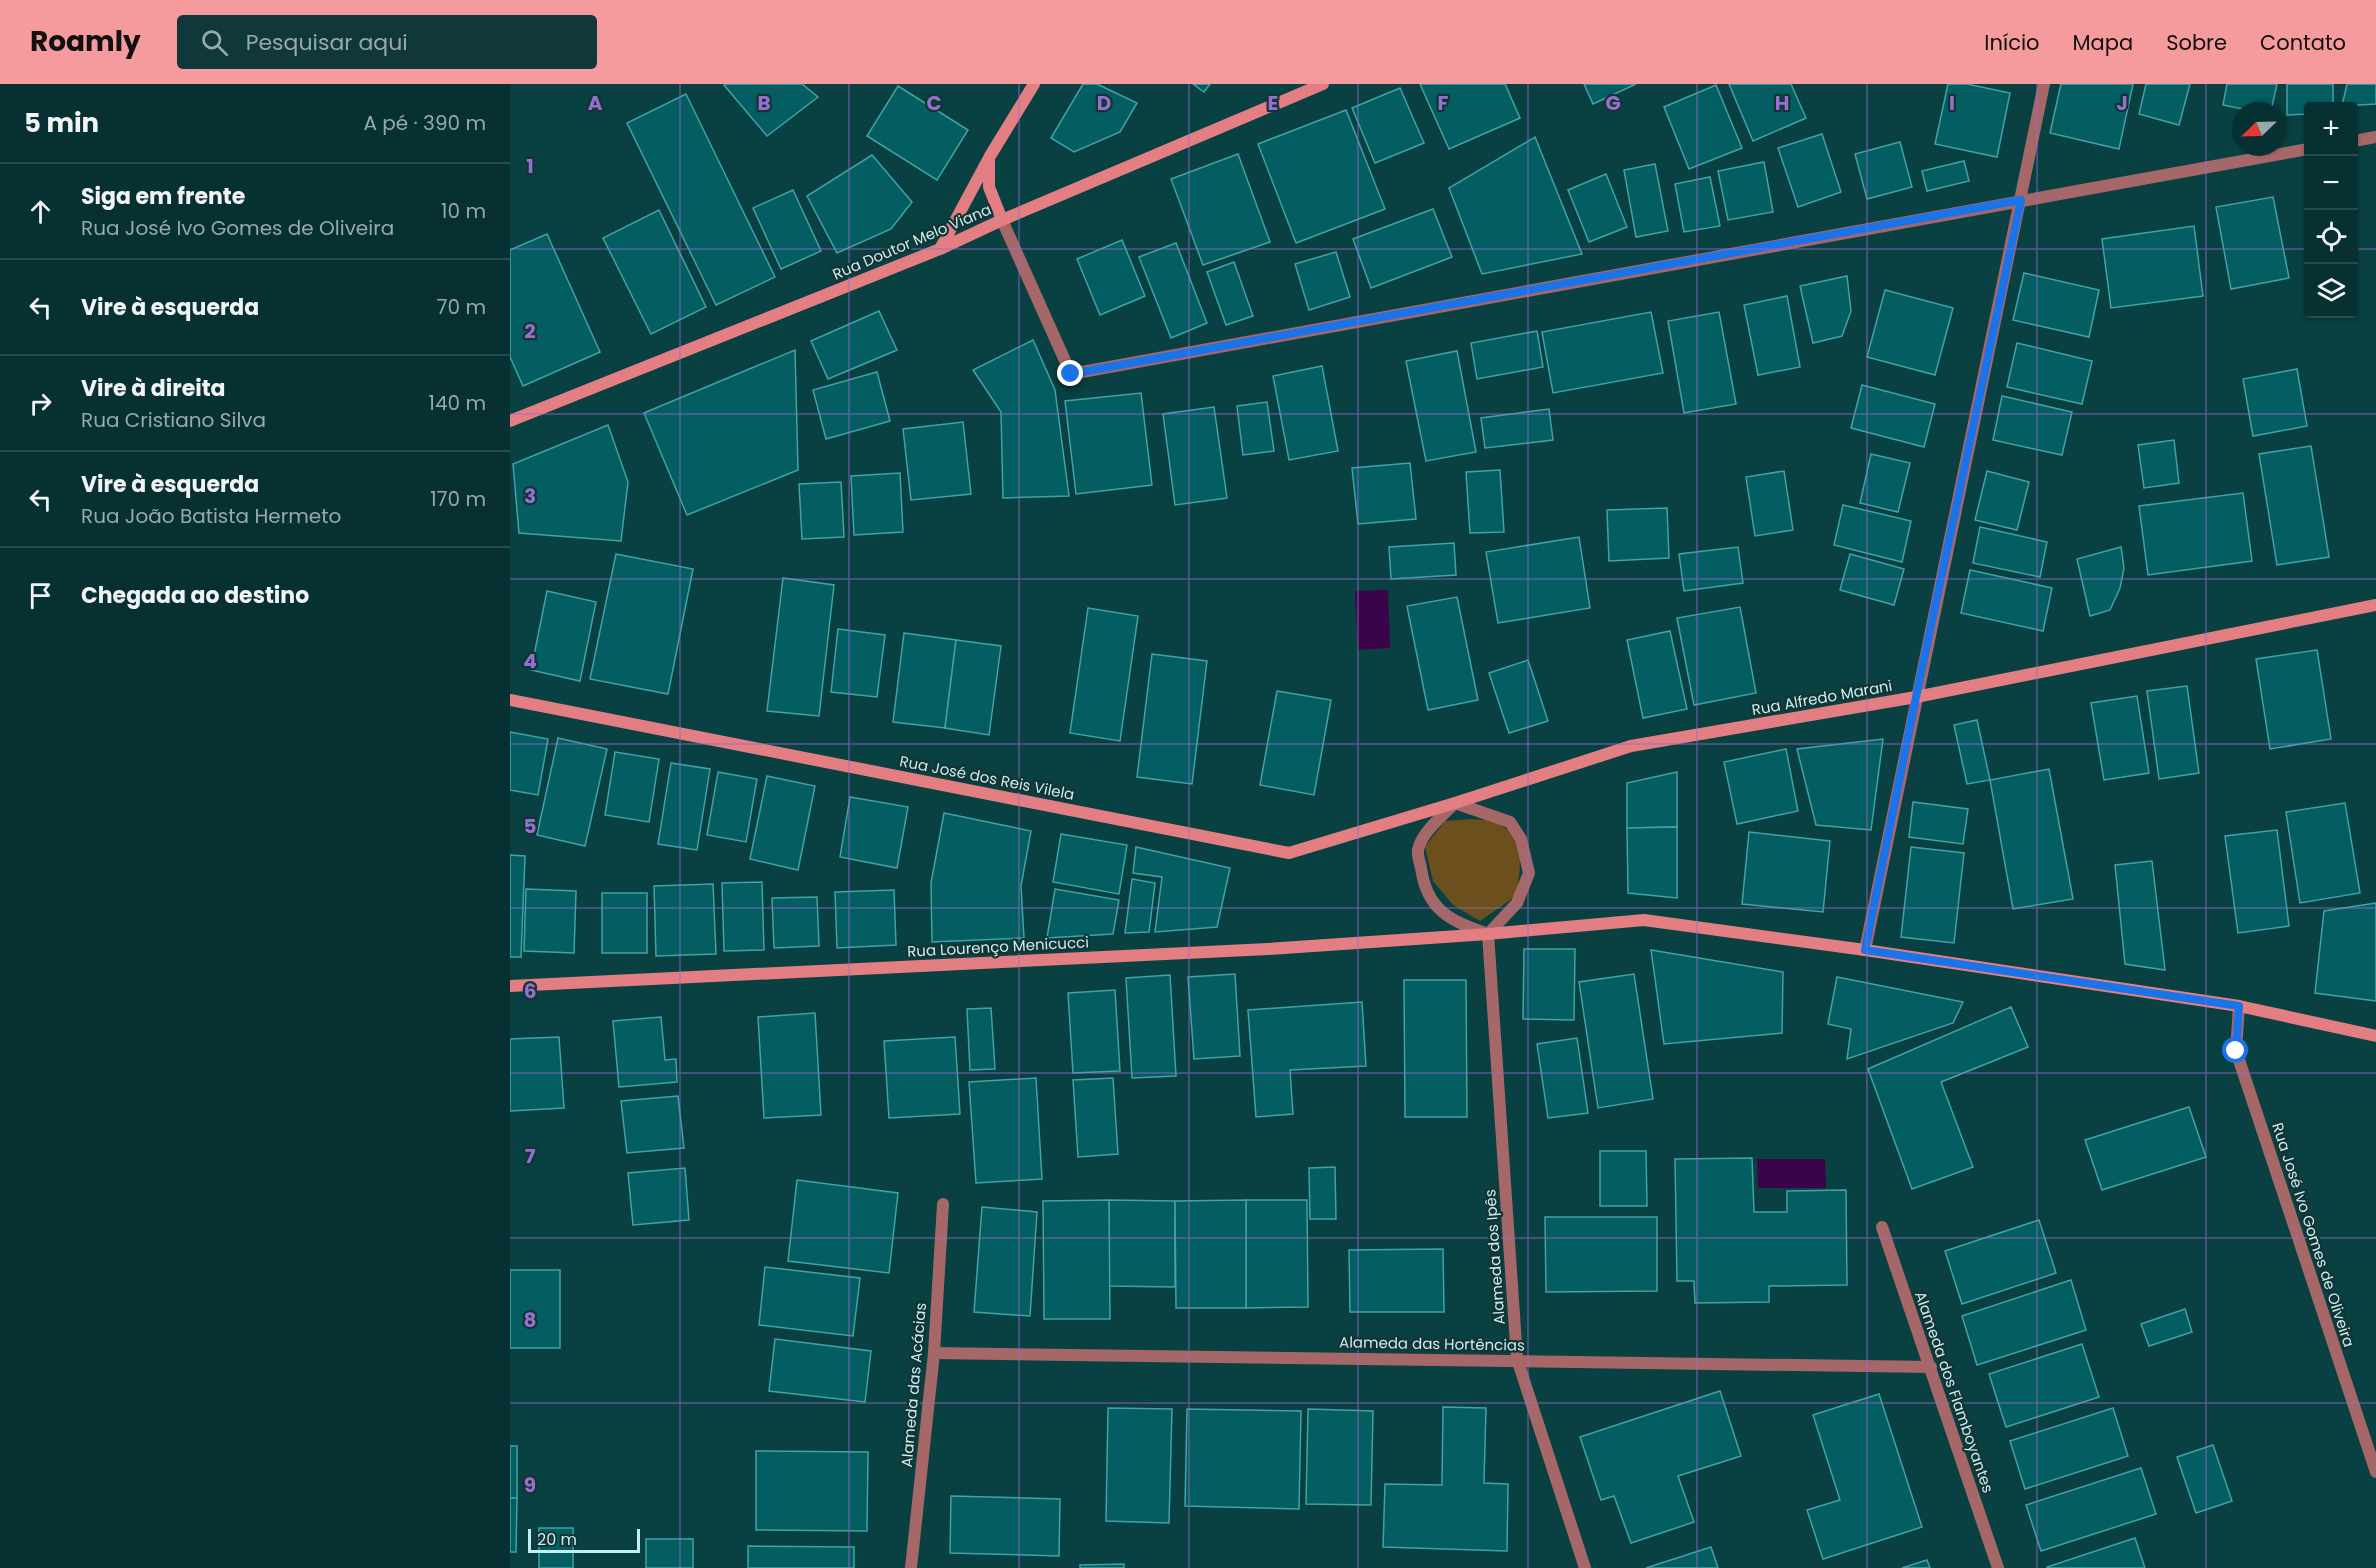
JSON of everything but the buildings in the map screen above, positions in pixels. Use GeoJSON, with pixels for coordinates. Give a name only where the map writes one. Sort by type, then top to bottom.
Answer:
{"type":"FeatureCollection","features":[{"type":"Feature","properties":{"kind":"main road"},"geometry":{"type":"LineString","coordinates":[[940,249],[990,156],[1034,84]]}},
{"type":"Feature","properties":{"kind":"main road","name":"Rua Doutor Melo Viana"},"geometry":{"type":"LineString","coordinates":[[510,421],[940,249],[1002,220],[1323,84]]}},
{"type":"Feature","properties":{"kind":"main road"},"geometry":{"type":"LineString","coordinates":[[990,156],[988,187],[1002,220]]}},
{"type":"Feature","properties":{"kind":"main road","name":"Rua Alfredo Marani"},"geometry":{"type":"LineString","coordinates":[[1455,803],[1631,746],[1916,697],[2376,605]]}},
{"type":"Feature","properties":{"kind":"main road","name":"Rua José dos Reis Vilela"},"geometry":{"type":"LineString","coordinates":[[510,700],[1289,853],[1455,803]]}},
{"type":"Feature","properties":{"kind":"main road","name":"Rua Lourenço Menicucci"},"geometry":{"type":"LineString","coordinates":[[510,986],[1268,950],[1644,920],[1865,950],[2239,1006],[2376,1036]]}},
{"type":"Feature","properties":{"kind":"street"},"geometry":{"type":"LineString","coordinates":[[1865,950],[2044,84]]}},
{"type":"Feature","properties":{"kind":"street"},"geometry":{"type":"LineString","coordinates":[[2358,140],[2376,137]]}},
{"type":"Feature","properties":{"kind":"street"},"geometry":{"type":"LineString","coordinates":[[1002,220],[1071,374],[2304,150]]}},
{"type":"Feature","properties":{"kind":"street"},"geometry":{"type":"LineString","coordinates":[[1455,803],[1510,822],[1521,839],[1529,873],[1517,903],[1488,934],[1456,923],[1437,908],[1423,882],[1418,849],[1429,829],[1455,803]]}},
{"type":"Feature","properties":{"kind":"street","name":"Alameda dos Ipês"},"geometry":{"type":"LineString","coordinates":[[1488,934],[1517,1359],[1586,1568]]}},
{"type":"Feature","properties":{"kind":"street","name":"Rua José Ivo Gomes de Oliveira"},"geometry":{"type":"LineString","coordinates":[[2239,1006],[2236,1051],[2376,1472]]}},
{"type":"Feature","properties":{"kind":"street","name":"Alameda das Acácias"},"geometry":{"type":"LineString","coordinates":[[911,1568],[934,1353],[943,1204]]}},
{"type":"Feature","properties":{"kind":"street","name":"Alameda dos Flamboyantes"},"geometry":{"type":"LineString","coordinates":[[1882,1227],[1998,1568]]}},
{"type":"Feature","properties":{"kind":"street","name":"Alameda das Hortências"},"geometry":{"type":"LineString","coordinates":[[934,1353],[1517,1359],[1931,1367]]}},
{"type":"Feature","properties":{"kind":"shaded area"},"geometry":{"type":"Polygon","coordinates":[[[1388,590],[1390,648],[1358,650],[1355,591],[1388,590]]]}},
{"type":"Feature","properties":{"kind":"shaded area"},"geometry":{"type":"Polygon","coordinates":[[[1471,819],[1492,821],[1505,827],[1517,843],[1520,863],[1516,896],[1480,921],[1453,905],[1433,881],[1425,847],[1445,821],[1471,819]]]}},
{"type":"Feature","properties":{"kind":"shaded area"},"geometry":{"type":"Polygon","coordinates":[[[1757,1159],[1825,1159],[1826,1188],[1758,1188],[1757,1159]]]}},
{"type":"Feature","properties":{"kind":"route"},"geometry":{"type":"LineString","coordinates":[[1071,374],[2021,200],[1865,950],[2239,1006],[2236,1051]]}}]}
